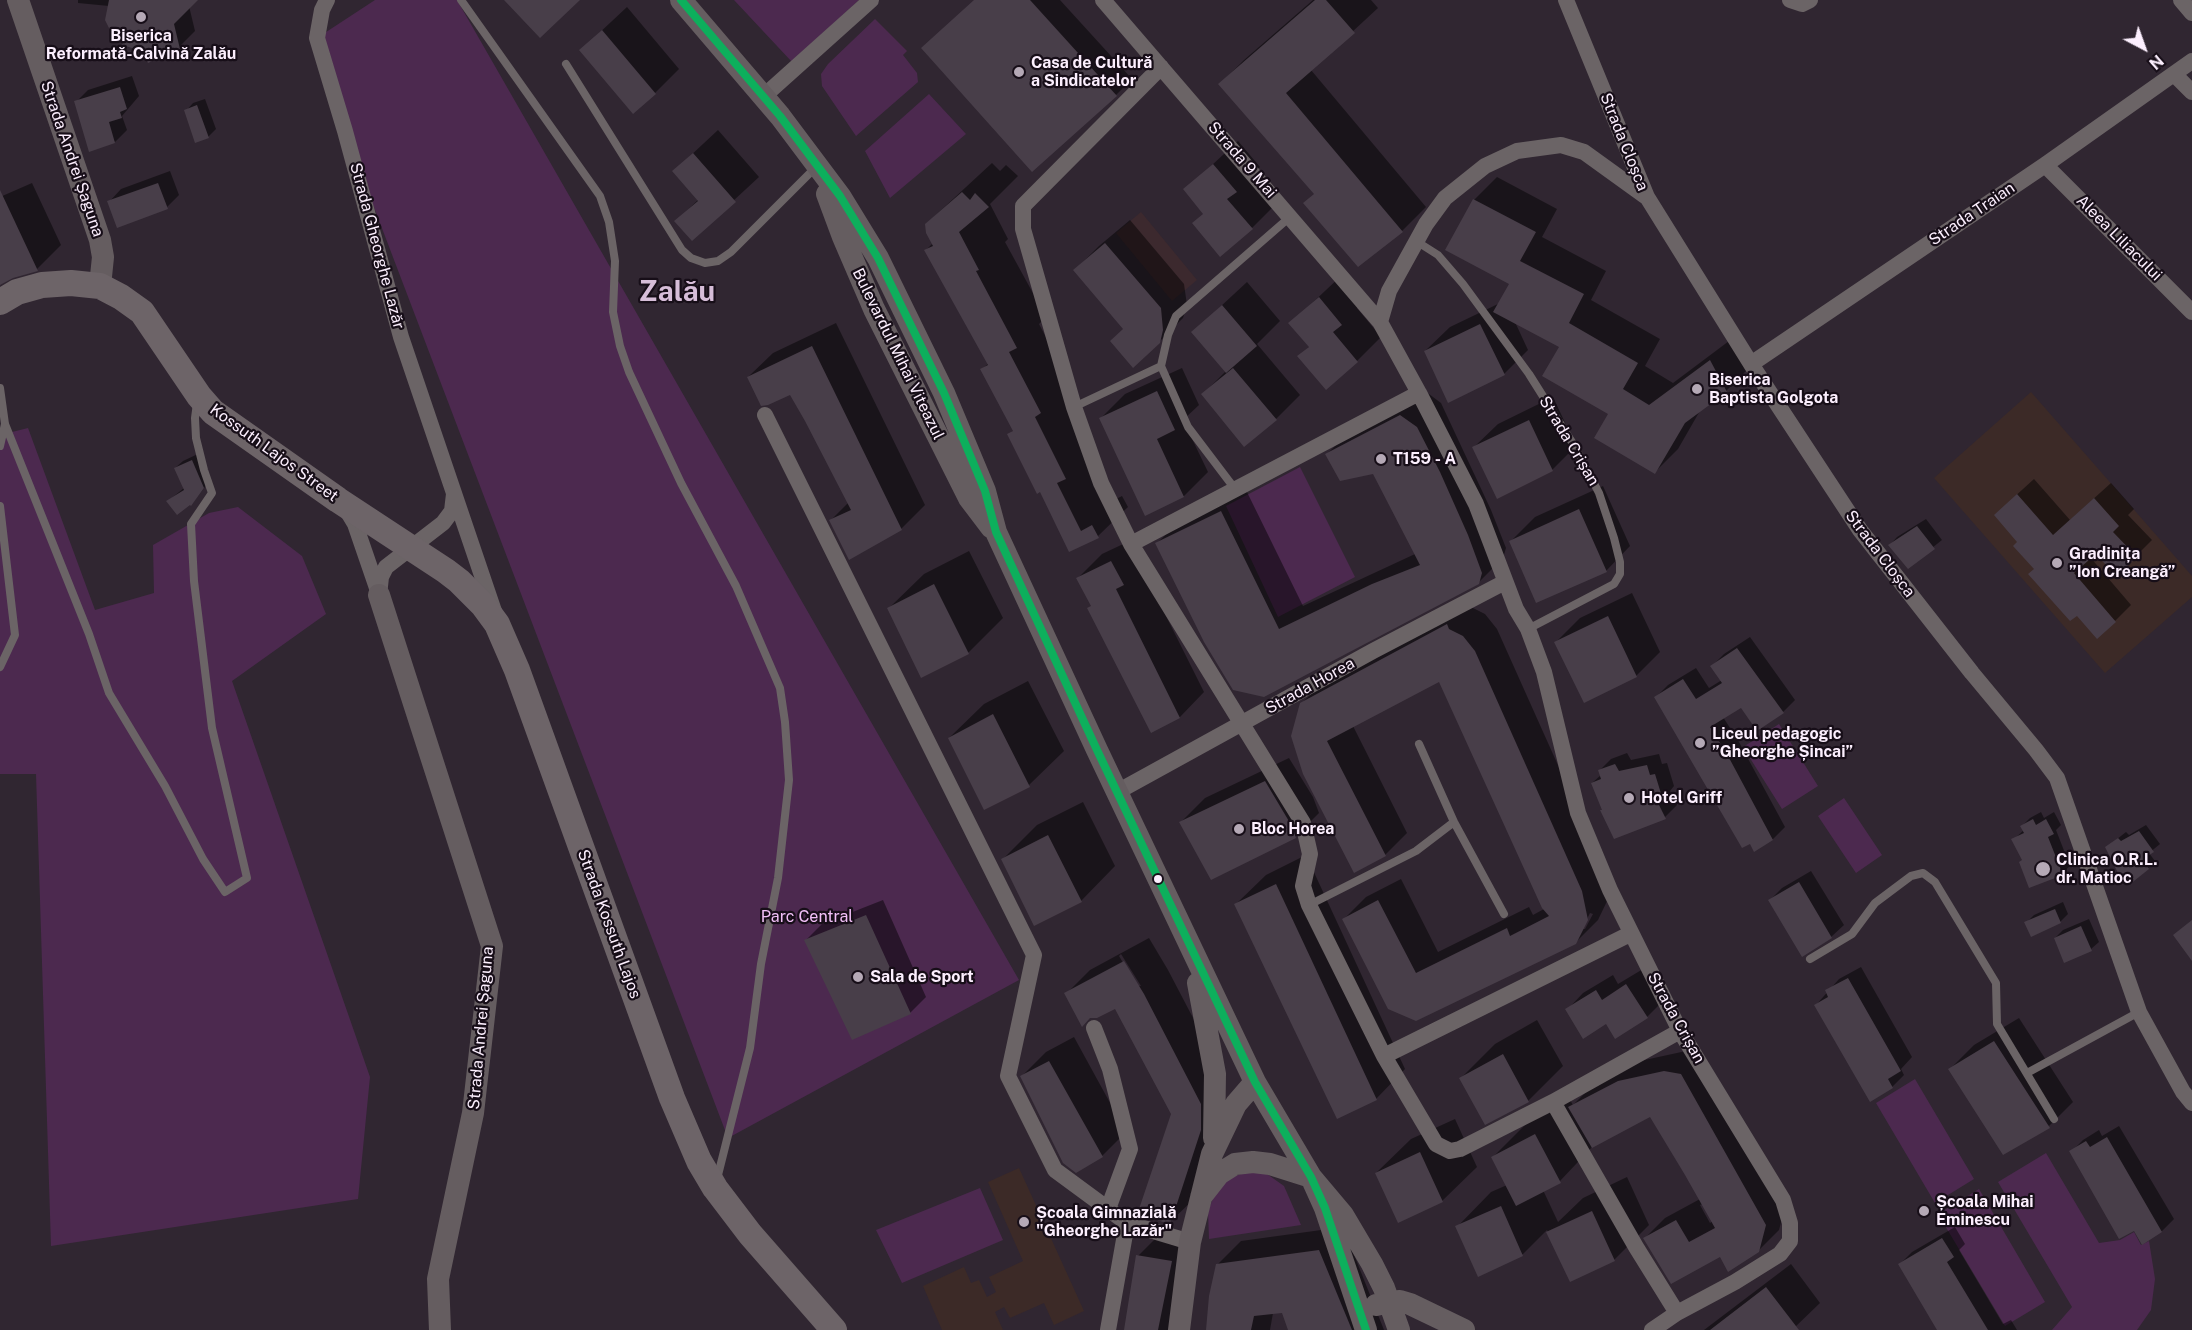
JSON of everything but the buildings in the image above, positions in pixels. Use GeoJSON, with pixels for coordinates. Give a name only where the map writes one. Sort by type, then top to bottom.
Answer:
{"type":"FeatureCollection","features":[{"type":"Feature","properties":{"kind":"main road","name":"Strada Andrei Șaguna"},"geometry":{"type":"LineString","coordinates":[[18,0],[100,240],[104,257],[100,286]]}},
{"type":"Feature","properties":{"kind":"main road","name":"Bulevardul Mihai Viteazul"},"geometry":{"type":"LineString","coordinates":[[681,0],[764,96],[840,196],[862,230],[902,306],[974,462],[988,500],[996,532],[1117,792],[1255,1082],[1311,1178],[1325,1208],[1364,1320]]}},
{"type":"Feature","properties":{"kind":"main road","name":"Kossuth Lajos Street"},"geometry":{"type":"LineString","coordinates":[[0,302],[17,292],[42,285],[71,283],[100,286],[121,297],[142,312],[199,396],[213,412],[410,548]]}},
{"type":"Feature","properties":{"kind":"main road","name":"Strada Kossuth Lajos"},"geometry":{"type":"LineString","coordinates":[[410,548],[459,581],[475,596],[490,614],[505,640],[672,1098],[699,1161],[715,1188],[750,1234],[834,1330]]}},
{"type":"Feature","properties":{"kind":"main road","name":"Strada Andrei Șaguna"},"geometry":{"type":"LineString","coordinates":[[379,595],[492,946],[473,1113],[438,1279],[440,1330]]}},
{"type":"Feature","properties":{"kind":"main road"},"geometry":{"type":"LineString","coordinates":[[1179,1330],[1190,1242],[1212,1154],[1216,1094],[1215,1074],[1201,997],[1183,932]]}},
{"type":"Feature","properties":{"kind":"main road"},"geometry":{"type":"LineString","coordinates":[[1212,1154],[1236,1104],[1255,1082]]}},
{"type":"Feature","properties":{"kind":"main road"},"geometry":{"type":"LineString","coordinates":[[1201,1197],[1218,1174],[1235,1164],[1253,1162],[1270,1164],[1311,1178]]}},
{"type":"Feature","properties":{"kind":"main road","name":"Bulevardul Mihai Viteazul"},"geometry":{"type":"LineString","coordinates":[[1311,1178],[1343,1215],[1372,1264],[1399,1330]]}},
{"type":"Feature","properties":{"kind":"main road"},"geometry":{"type":"LineString","coordinates":[[1364,1320],[1389,1302],[1400,1301],[1418,1307],[1464,1330]]}},
{"type":"Feature","properties":{"kind":"street","name":"Strada Gheorghe Lazăr"},"geometry":{"type":"LineString","coordinates":[[327,0],[322,10],[318,38],[401,337],[505,640]]}},
{"type":"Feature","properties":{"kind":"street"},"geometry":{"type":"LineString","coordinates":[[764,96],[871,0]]}},
{"type":"Feature","properties":{"kind":"street","name":"Strada 9 Mai"},"geometry":{"type":"LineString","coordinates":[[1103,0],[1380,322]]}},
{"type":"Feature","properties":{"kind":"street","name":"Strada Cloșca"},"geometry":{"type":"LineString","coordinates":[[1566,0],[1647,198],[1751,364],[1860,530],[2057,778],[2139,1012],[2183,1092],[2192,1103]]}},
{"type":"Feature","properties":{"kind":"street"},"geometry":{"type":"LineString","coordinates":[[1790,0],[1802,4],[1810,0]]}},
{"type":"Feature","properties":{"kind":"street"},"geometry":{"type":"LineString","coordinates":[[2181,0],[2192,14]]}},
{"type":"Feature","properties":{"kind":"street","name":"Strada Traian"},"geometry":{"type":"LineString","coordinates":[[1751,364],[2045,165],[2192,61]]}},
{"type":"Feature","properties":{"kind":"street"},"geometry":{"type":"LineString","coordinates":[[1161,67],[1023,206],[1023,229],[1074,407],[1101,483],[1131,544],[1303,823],[1310,854],[1303,886],[1309,904],[1384,1056],[1436,1144],[1450,1151],[1460,1149],[1552,1102],[1680,1031]]}},
{"type":"Feature","properties":{"kind":"street"},"geometry":{"type":"LineString","coordinates":[[2174,74],[2192,92]]}},
{"type":"Feature","properties":{"kind":"street"},"geometry":{"type":"LineString","coordinates":[[1380,322],[1389,291],[1416,241],[1445,198],[1485,166],[1517,151],[1561,146],[1584,152],[1647,198]]}},
{"type":"Feature","properties":{"kind":"street","name":"Aleea Liliacului"},"geometry":{"type":"LineString","coordinates":[[2045,165],[2192,312]]}},
{"type":"Feature","properties":{"kind":"street","name":"Strada Crișan"},"geometry":{"type":"LineString","coordinates":[[1380,322],[1476,504],[1516,609],[1528,628],[1544,672],[1578,813],[1630,934],[1680,1031],[1783,1200],[1790,1223],[1790,1241],[1774,1259],[1677,1313],[1652,1330]]}},
{"type":"Feature","properties":{"kind":"street"},"geometry":{"type":"LineString","coordinates":[[1131,544],[1419,393]]}},
{"type":"Feature","properties":{"kind":"street"},"geometry":{"type":"LineString","coordinates":[[765,415],[1034,955],[1008,1076],[1055,1170],[1127,1223],[1190,1242]]}},
{"type":"Feature","properties":{"kind":"street"},"geometry":{"type":"LineString","coordinates":[[379,595],[381,577],[386,567],[435,531],[448,517],[455,501],[454,490]]}},
{"type":"Feature","properties":{"kind":"street","name":"Strada Andrei Șaguna"},"geometry":{"type":"LineString","coordinates":[[338,500],[351,515],[355,524],[379,595]]}},
{"type":"Feature","properties":{"kind":"street","name":"Strada Horea"},"geometry":{"type":"LineString","coordinates":[[1117,792],[1505,582]]}},
{"type":"Feature","properties":{"kind":"street"},"geometry":{"type":"LineString","coordinates":[[1384,1056],[1630,934]]}},
{"type":"Feature","properties":{"kind":"street"},"geometry":{"type":"LineString","coordinates":[[1094,1028],[1110,1070],[1130,1149],[1108,1209]]}},
{"type":"Feature","properties":{"kind":"street"},"geometry":{"type":"LineString","coordinates":[[1552,1102],[1677,1313]]}},
{"type":"Feature","properties":{"kind":"street"},"geometry":{"type":"LineString","coordinates":[[1108,1330],[1127,1223]]}},
{"type":"Feature","properties":{"kind":"lane"},"geometry":{"type":"LineString","coordinates":[[461,0],[600,196],[609,222],[615,261],[613,312],[620,346],[629,372],[681,483],[736,586],[780,688],[789,780],[778,879],[761,964],[750,1048],[715,1188]]}},
{"type":"Feature","properties":{"kind":"lane"},"geometry":{"type":"LineString","coordinates":[[566,64],[682,250],[691,258],[705,263],[718,261],[731,252],[816,167]]}},
{"type":"Feature","properties":{"kind":"lane"},"geometry":{"type":"LineString","coordinates":[[1234,489],[1188,427],[1161,366],[1168,335],[1176,316],[1290,217]]}},
{"type":"Feature","properties":{"kind":"lane","name":"Strada Crișan"},"geometry":{"type":"LineString","coordinates":[[1416,241],[1438,255],[1463,284],[1529,374],[1575,447],[1599,492],[1614,538],[1620,562],[1620,574],[1614,584],[1528,628]]}},
{"type":"Feature","properties":{"kind":"lane"},"geometry":{"type":"LineString","coordinates":[[1074,407],[1161,366]]}},
{"type":"Feature","properties":{"kind":"lane"},"geometry":{"type":"LineString","coordinates":[[0,388],[5,424],[89,634],[109,693],[165,786],[203,859],[225,892],[247,878],[212,728],[194,581],[191,524],[212,493],[196,438],[195,418],[199,396]]}},
{"type":"Feature","properties":{"kind":"lane"},"geometry":{"type":"LineString","coordinates":[[0,446],[5,424]]}},
{"type":"Feature","properties":{"kind":"lane"},"geometry":{"type":"LineString","coordinates":[[0,506],[15,634],[0,668]]}},
{"type":"Feature","properties":{"kind":"lane"},"geometry":{"type":"LineString","coordinates":[[1419,744],[1454,822],[1504,914]]}},
{"type":"Feature","properties":{"kind":"lane"},"geometry":{"type":"LineString","coordinates":[[1309,904],[1416,851],[1454,822]]}},
{"type":"Feature","properties":{"kind":"lane"},"geometry":{"type":"LineString","coordinates":[[1810,959],[1852,934],[1875,903],[1902,882],[1911,876],[1923,873],[1935,882],[1996,983],[1996,1024],[2054,1119]]}},
{"type":"Feature","properties":{"kind":"lane"},"geometry":{"type":"LineString","coordinates":[[2027,1073],[2139,1012]]}},
{"type":"Feature","properties":{"kind":"shaded area"},"geometry":{"type":"Polygon","coordinates":[[[1141,212],[1197,280],[1172,301],[1116,233],[1141,212]]]}},
{"type":"Feature","properties":{"kind":"shaded area"},"geometry":{"type":"Polygon","coordinates":[[[2031,392],[2192,576],[2192,597],[2105,673],[1934,478],[2031,392]]]}},
{"type":"Feature","properties":{"kind":"shaded area","name":"Școala Gimnazială \"Gheorghe Lazăr\""},"geometry":{"type":"Polygon","coordinates":[[[1019,1168],[1084,1311],[1054,1325],[1044,1303],[1010,1318],[1004,1307],[995,1312],[1003,1330],[942,1330],[923,1286],[964,1267],[971,1283],[979,1280],[987,1297],[996,1292],[989,1277],[1023,1261],[988,1182],[1019,1168]]]}},
{"type":"Feature","properties":{"kind":"green space","name":"Parc Central"},"geometry":{"type":"Polygon","coordinates":[[[375,0],[457,0],[1019,980],[728,1138],[345,131],[317,38],[375,0]]]}},
{"type":"Feature","properties":{"kind":"green space"},"geometry":{"type":"Polygon","coordinates":[[[734,0],[859,0],[792,62],[734,0]]]}},
{"type":"Feature","properties":{"kind":"green space"},"geometry":{"type":"Polygon","coordinates":[[[875,19],[907,51],[903,55],[917,73],[918,82],[856,136],[822,86],[821,74],[828,64],[875,19]]]}},
{"type":"Feature","properties":{"kind":"green space"},"geometry":{"type":"Polygon","coordinates":[[[929,94],[966,134],[890,198],[865,151],[929,94]]]}},
{"type":"Feature","properties":{"kind":"green space"},"geometry":{"type":"Polygon","coordinates":[[[28,428],[95,610],[154,593],[153,545],[209,513],[238,507],[302,556],[326,614],[232,681],[370,1077],[358,1199],[51,1246],[36,774],[0,774],[0,435],[28,428]]]}},
{"type":"Feature","properties":{"kind":"green space"},"geometry":{"type":"Polygon","coordinates":[[[1300,467],[1355,577],[1278,617],[1226,506],[1300,467]]]}},
{"type":"Feature","properties":{"kind":"green space"},"geometry":{"type":"Polygon","coordinates":[[[1779,724],[1818,786],[1782,809],[1743,747],[1779,724]]]}},
{"type":"Feature","properties":{"kind":"green space"},"geometry":{"type":"Polygon","coordinates":[[[1844,798],[1882,855],[1856,873],[1818,816],[1844,798]]]}},
{"type":"Feature","properties":{"kind":"green space"},"geometry":{"type":"Polygon","coordinates":[[[1915,1079],[1974,1179],[1935,1203],[1876,1103],[1915,1079]]]}},
{"type":"Feature","properties":{"kind":"green space"},"geometry":{"type":"Polygon","coordinates":[[[2046,1153],[2099,1243],[2120,1240],[2134,1232],[2141,1245],[2149,1241],[2155,1279],[2151,1310],[2137,1330],[2052,1330],[2072,1307],[1998,1182],[2046,1153]]]}},
{"type":"Feature","properties":{"kind":"green space"},"geometry":{"type":"Polygon","coordinates":[[[1257,1167],[1284,1186],[1301,1225],[1209,1239],[1208,1211],[1219,1183],[1257,1167]]]}},
{"type":"Feature","properties":{"kind":"green space"},"geometry":{"type":"Polygon","coordinates":[[[980,1188],[1003,1240],[902,1283],[876,1230],[980,1188]]]}},
{"type":"Feature","properties":{"kind":"green space"},"geometry":{"type":"Polygon","coordinates":[[[1979,1189],[2045,1302],[2005,1326],[1938,1214],[1979,1189]]]}},
{"type":"Feature","properties":{"kind":"transit line"},"geometry":{"type":"LineString","coordinates":[[681,0],[780,116],[840,196],[878,258],[944,393],[985,491],[996,532],[1097,750],[1255,1082],[1311,1177],[1325,1208],[1366,1330]]}},
{"type":"Feature","properties":{"kind":"place","name":"Biserica Reformată-Calvină Zalău"},"geometry":{"type":"Point","coordinates":[141,17]}},
{"type":"Feature","properties":{"kind":"place","name":"Casa de Cultură a Sindicatelor"},"geometry":{"type":"Point","coordinates":[1019,72]}},
{"type":"Feature","properties":{"kind":"place","name":"Biserica Baptista Golgota"},"geometry":{"type":"Point","coordinates":[1697,389]}},
{"type":"Feature","properties":{"kind":"place","name":"T159 - A"},"geometry":{"type":"Point","coordinates":[1381,459]}},
{"type":"Feature","properties":{"kind":"place","name":"Gradinița ”Ion Creangă”"},"geometry":{"type":"Point","coordinates":[2057,563]}},
{"type":"Feature","properties":{"kind":"place","name":"Liceul pedagogic ”Gheorghe Șincai”"},"geometry":{"type":"Point","coordinates":[1700,743]}},
{"type":"Feature","properties":{"kind":"place","name":"Hotel Griff"},"geometry":{"type":"Point","coordinates":[1629,798]}},
{"type":"Feature","properties":{"kind":"place","name":"Bloc Horea"},"geometry":{"type":"Point","coordinates":[1239,829]}},
{"type":"Feature","properties":{"kind":"place","name":"Clinica O.R.L. dr. Matioc"},"geometry":{"type":"Point","coordinates":[2043,869]}},
{"type":"Feature","properties":{"kind":"place","name":"Sala de Sport"},"geometry":{"type":"Point","coordinates":[858,977]}},
{"type":"Feature","properties":{"kind":"place","name":"Școala Mihai Eminescu"},"geometry":{"type":"Point","coordinates":[1924,1211]}},
{"type":"Feature","properties":{"kind":"place","name":"Școala Gimnazială \"Gheorghe Lazăr\""},"geometry":{"type":"Point","coordinates":[1024,1222]}},
{"type":"Feature","properties":{"kind":"district","name":"Zalău"},"geometry":{"type":"Point","coordinates":[677,292]}}]}
